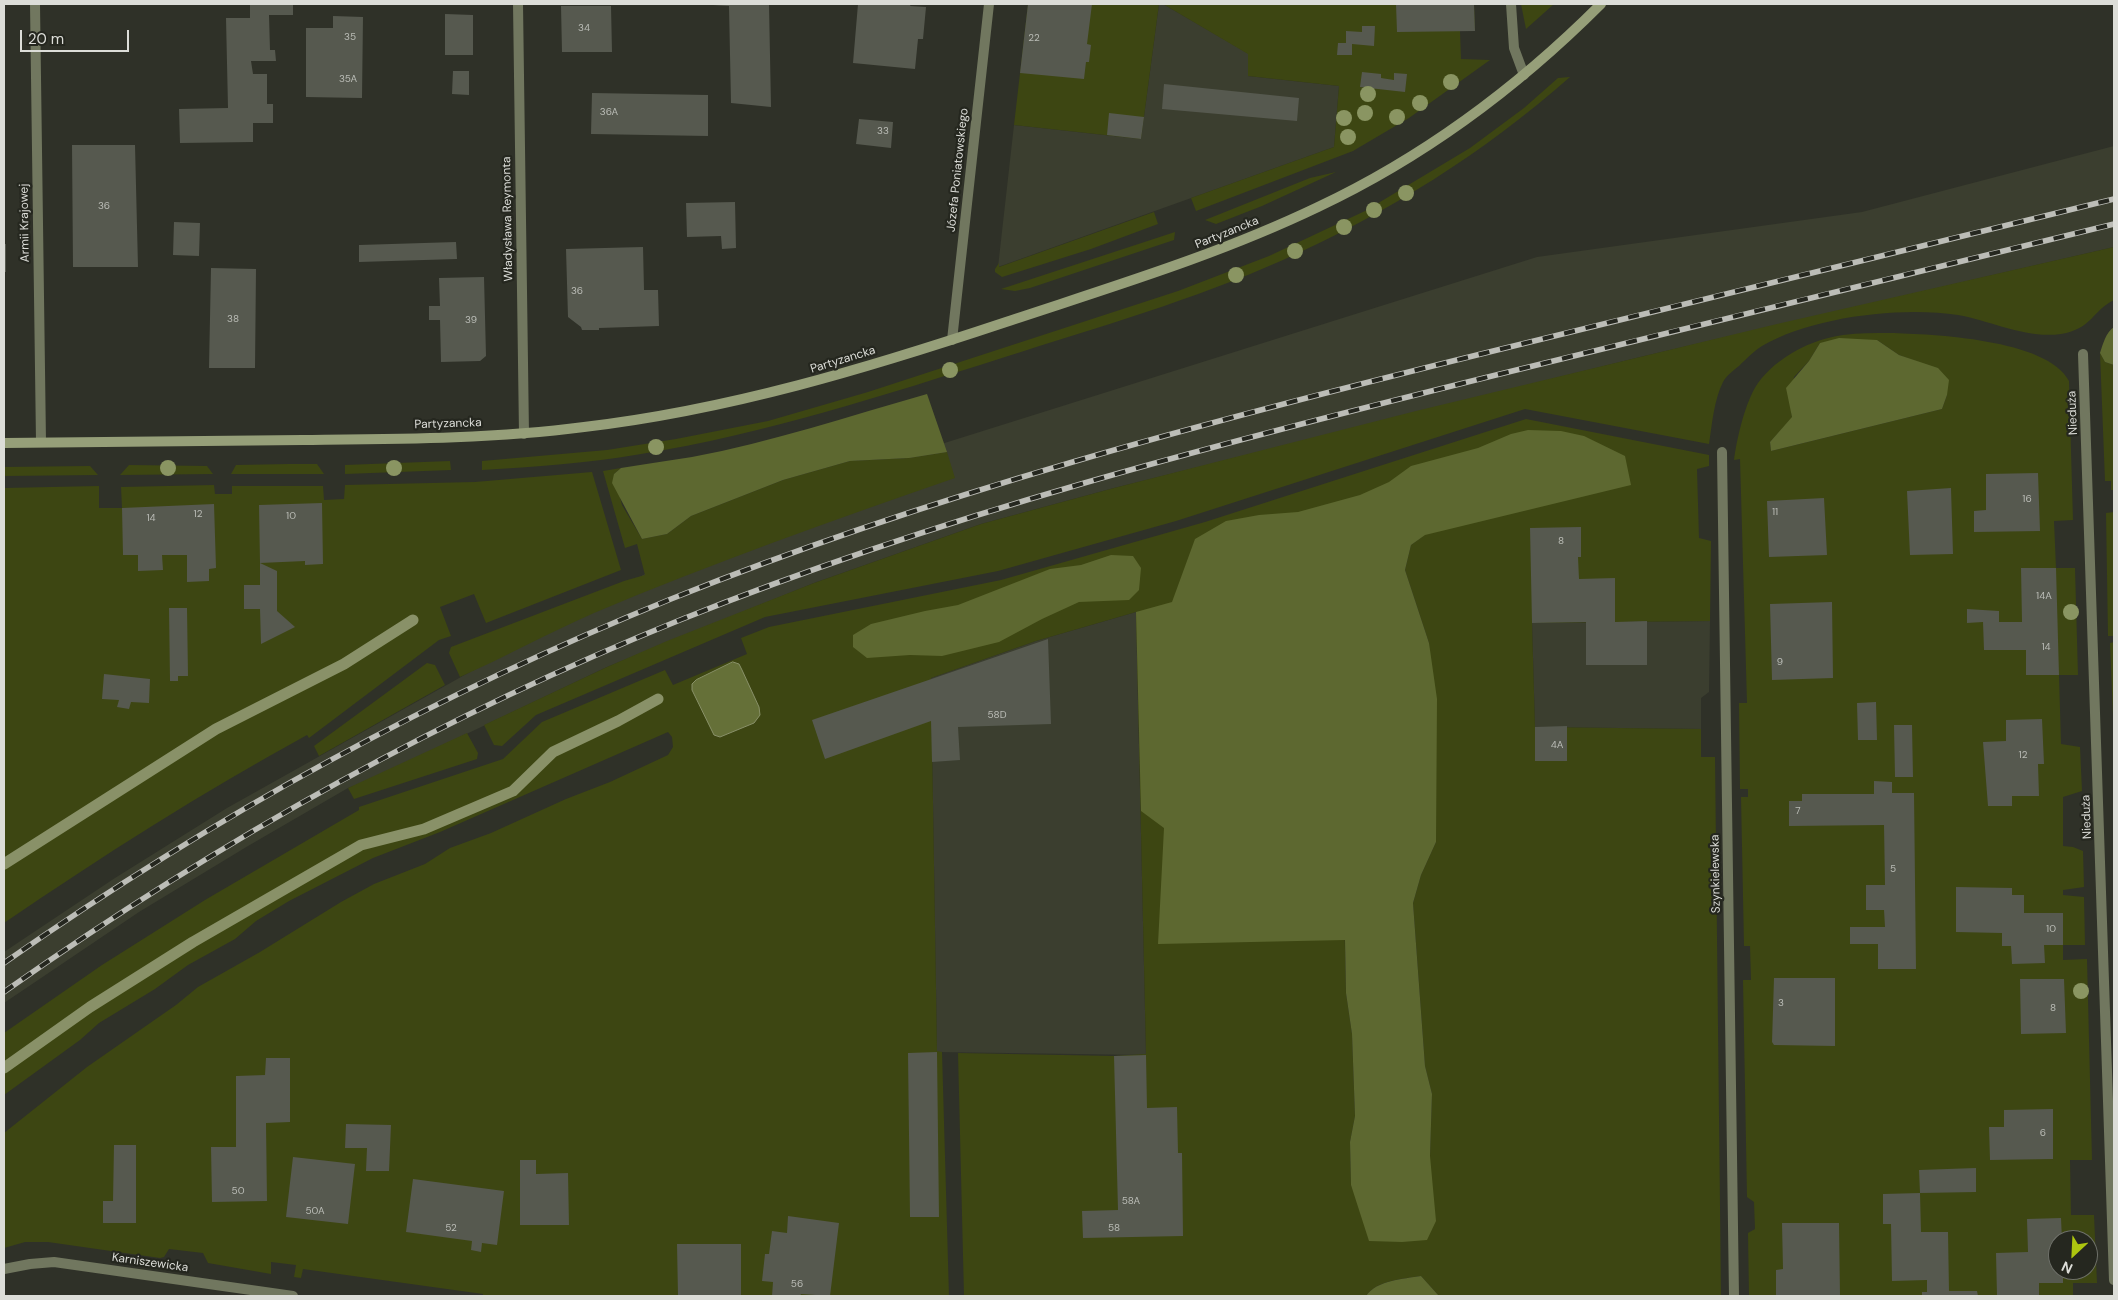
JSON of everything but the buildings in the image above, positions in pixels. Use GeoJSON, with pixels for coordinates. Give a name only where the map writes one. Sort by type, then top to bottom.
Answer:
{"type":"FeatureCollection","features":[{"type":"Feature","properties":{"kind":"main road","name":"Partyzancka"},"geometry":{"type":"LineString","coordinates":[[4,443],[376,439],[524,434],[652,418],[720,405],[822,380],[952,340],[1199,258],[1319,207],[1374,179],[1424,149],[1479,111],[1524,75],[1601,4]]}},
{"type":"Feature","properties":{"kind":"street","name":"Armii Krajowej"},"geometry":{"type":"LineString","coordinates":[[35,4],[41,442]]}},
{"type":"Feature","properties":{"kind":"street","name":"Władysława Reymonta"},"geometry":{"type":"LineString","coordinates":[[518,4],[524,434]]}},
{"type":"Feature","properties":{"kind":"street","name":"Józefa Poniatowskiego"},"geometry":{"type":"LineString","coordinates":[[952,340],[989,4]]}},
{"type":"Feature","properties":{"kind":"street"},"geometry":{"type":"LineString","coordinates":[[1511,4],[1514,48],[1524,75]]}},
{"type":"Feature","properties":{"kind":"street","name":"Nieduża"},"geometry":{"type":"LineString","coordinates":[[2083,354],[2114,1280]]}},
{"type":"Feature","properties":{"kind":"street","name":"Szynkielewska"},"geometry":{"type":"LineString","coordinates":[[1722,452],[1734,1296]]}},
{"type":"Feature","properties":{"kind":"street","name":"Karniszewicka"},"geometry":{"type":"LineString","coordinates":[[4,1268],[54,1262],[293,1296]]}},
{"type":"Feature","properties":{"kind":"shaded area"},"geometry":{"type":"Polygon","coordinates":[[[1028,4],[1159,4],[1141,139],[1014,125],[1028,4]]]}},
{"type":"Feature","properties":{"kind":"shaded area"},"geometry":{"type":"Polygon","coordinates":[[[1159,4],[1163,4],[1249,54],[1248,76],[1339,86],[1334,147],[998,267],[1014,125],[1141,139],[1159,4]]]}},
{"type":"Feature","properties":{"kind":"shaded area"},"geometry":{"type":"Polygon","coordinates":[[[1163,4],[1474,4],[1475,31],[1460,31],[1461,59],[1490,60],[1409,118],[1353,151],[1196,211],[1191,198],[1334,147],[1339,86],[1248,76],[1248,54],[1163,4]]]}},
{"type":"Feature","properties":{"kind":"shaded area"},"geometry":{"type":"Polygon","coordinates":[[[1521,4],[1554,4],[1526,29],[1521,4]]]}},
{"type":"Feature","properties":{"kind":"shaded area"},"geometry":{"type":"Polygon","coordinates":[[[1570,77],[1504,131],[1434,179],[1397,201],[1322,242],[1215,288],[1111,324],[870,399],[779,425],[687,446],[641,454],[542,466],[482,470],[482,461],[607,450],[768,421],[868,392],[1178,291],[1269,256],[1365,211],[1470,148],[1524,108],[1558,78],[1570,77]]]}},
{"type":"Feature","properties":{"kind":"shaded area"},"geometry":{"type":"Polygon","coordinates":[[[2114,146],[2114,247],[1640,357],[1114,488],[981,524],[814,583],[607,667],[372,779],[348,788],[139,912],[4,1003],[4,952],[115,878],[227,808],[645,574],[935,446],[1537,257],[1862,212],[2114,146]]]}},
{"type":"Feature","properties":{"kind":"shaded area"},"geometry":{"type":"Polygon","coordinates":[[[1336,172],[1262,206],[1216,224],[1205,220],[1310,178],[1336,172]]]}},
{"type":"Feature","properties":{"kind":"shaded area"},"geometry":{"type":"Polygon","coordinates":[[[1154,212],[1158,224],[1091,249],[1002,277],[995,272],[999,263],[999,267],[1154,212]]]}},
{"type":"Feature","properties":{"kind":"shaded area"},"geometry":{"type":"Polygon","coordinates":[[[1175,232],[1174,240],[1030,288],[1015,291],[1001,289],[1175,232]]]}},
{"type":"Feature","properties":{"kind":"shaded area"},"geometry":{"type":"Polygon","coordinates":[[[2114,247],[2114,300],[2101,309],[2086,324],[2071,332],[2048,335],[2035,334],[1958,315],[1910,312],[1857,316],[1831,321],[1782,336],[1756,350],[1724,380],[1715,404],[1709,444],[1525,409],[1176,521],[998,571],[765,617],[536,715],[502,746],[494,745],[484,725],[667,641],[814,583],[981,524],[1416,411],[1777,324],[2114,247]]]}},
{"type":"Feature","properties":{"kind":"shaded area"},"geometry":{"type":"Polygon","coordinates":[[[2114,327],[2114,365],[2105,362],[2100,353],[2107,335],[2114,327]]]}},
{"type":"Feature","properties":{"kind":"shaded area"},"geometry":{"type":"Polygon","coordinates":[[[1861,333],[1932,335],[1987,342],[2014,348],[2038,356],[2057,367],[2069,381],[2073,520],[2054,521],[2056,568],[2075,568],[2078,675],[2059,675],[2061,744],[2080,747],[2082,791],[2063,797],[2063,846],[2083,851],[2084,887],[2063,890],[2063,895],[2084,897],[2085,945],[2063,945],[2063,960],[2087,959],[2092,1160],[2070,1160],[2071,1215],[2094,1215],[2095,1230],[2048,1230],[2048,1280],[2097,1280],[2097,1283],[2073,1283],[2073,1296],[1749,1296],[1748,1233],[1755,1229],[1754,1202],[1747,1197],[1743,980],[1751,980],[1750,946],[1744,946],[1741,797],[1748,797],[1748,789],[1740,789],[1739,703],[1747,703],[1740,459],[1734,460],[1739,431],[1749,400],[1758,383],[1775,365],[1807,345],[1831,337],[1861,333]],[[1877,340],[1820,343],[1809,361],[1794,377],[1791,406],[1792,418],[1770,442],[1771,451],[1942,409],[1947,395],[1918,362],[1899,355],[1877,340]]]}},
{"type":"Feature","properties":{"kind":"shaded area"},"geometry":{"type":"Polygon","coordinates":[[[1839,338],[1877,340],[1899,355],[1938,368],[1949,380],[1947,395],[1942,409],[1771,451],[1770,442],[1792,417],[1786,388],[1809,361],[1820,343],[1839,338]]]}},
{"type":"Feature","properties":{"kind":"shaded area"},"geometry":{"type":"Polygon","coordinates":[[[2100,353],[2105,362],[2114,365],[2114,490],[2111,490],[2111,481],[2105,481],[2100,353]]]}},
{"type":"Feature","properties":{"kind":"shaded area"},"geometry":{"type":"Polygon","coordinates":[[[927,394],[947,452],[909,458],[850,461],[783,480],[691,516],[667,534],[642,539],[612,483],[614,474],[621,468],[692,457],[752,444],[927,394]]]}},
{"type":"Feature","properties":{"kind":"shaded area"},"geometry":{"type":"Polygon","coordinates":[[[1526,419],[1709,455],[1709,466],[1697,469],[1699,538],[1711,541],[1710,621],[1532,623],[1535,727],[1701,729],[1701,757],[1715,757],[1721,1296],[1439,1296],[1421,1276],[1383,1283],[1366,1296],[964,1296],[958,1053],[1114,1056],[1146,1054],[1136,612],[1036,641],[931,678],[937,1051],[942,1052],[949,1296],[483,1296],[483,1294],[303,1269],[301,1278],[294,1277],[296,1265],[271,1262],[271,1274],[208,1263],[203,1253],[169,1249],[164,1257],[160,1258],[48,1242],[25,1242],[4,1248],[4,1133],[87,1067],[176,1005],[198,987],[260,952],[341,902],[374,884],[425,864],[450,848],[491,833],[668,755],[673,747],[672,737],[668,732],[440,832],[373,858],[289,901],[256,921],[235,939],[188,965],[155,989],[99,1023],[80,1040],[4,1095],[4,1033],[102,965],[205,900],[359,810],[359,807],[503,759],[542,722],[665,670],[673,685],[747,654],[741,638],[769,627],[1001,580],[1205,522],[1526,419]],[[1423,536],[1336,557],[1346,993],[1352,1034],[1355,1116],[1350,1142],[1351,1185],[1358,1201],[1430,1156],[1432,1094],[1425,1066],[1413,903],[1421,875],[1436,842],[1429,643],[1405,570],[1411,545],[1423,536]],[[739,664],[714,735],[720,737],[754,723],[759,707],[739,664]]]}},
{"type":"Feature","properties":{"kind":"shaded area"},"geometry":{"type":"Polygon","coordinates":[[[1528,430],[1561,431],[1584,436],[1625,456],[1631,485],[1425,535],[1411,545],[1405,570],[1429,643],[1437,699],[1436,842],[1421,875],[1413,903],[1425,1066],[1432,1094],[1430,1156],[1436,1221],[1427,1240],[1402,1242],[1369,1241],[1351,1185],[1350,1142],[1355,1116],[1352,1034],[1346,993],[1345,940],[1158,944],[1164,828],[1141,811],[1136,612],[1172,602],[1195,539],[1226,521],[1259,515],[1298,512],[1360,495],[1389,482],[1411,466],[1478,448],[1511,434],[1528,430]]]}},
{"type":"Feature","properties":{"kind":"shaded area"},"geometry":{"type":"Polygon","coordinates":[[[947,452],[955,478],[773,542],[638,595],[594,613],[460,677],[449,653],[451,647],[624,581],[645,575],[637,544],[625,548],[603,471],[621,468],[614,474],[622,505],[642,539],[667,534],[691,516],[783,480],[850,461],[909,458],[947,452]]]}},
{"type":"Feature","properties":{"kind":"shaded area"},"geometry":{"type":"Polygon","coordinates":[[[450,461],[451,470],[345,474],[345,465],[450,461]]]}},
{"type":"Feature","properties":{"kind":"shaded area"},"geometry":{"type":"Polygon","coordinates":[[[317,464],[324,474],[231,474],[236,465],[317,464]]]}},
{"type":"Feature","properties":{"kind":"shaded area"},"geometry":{"type":"Polygon","coordinates":[[[129,465],[207,466],[213,474],[120,475],[129,465]]]}},
{"type":"Feature","properties":{"kind":"shaded area"},"geometry":{"type":"Polygon","coordinates":[[[90,466],[98,475],[4,476],[4,467],[90,466]]]}},
{"type":"Feature","properties":{"kind":"shaded area"},"geometry":{"type":"Polygon","coordinates":[[[592,472],[621,570],[486,623],[474,594],[440,607],[451,636],[439,640],[309,738],[307,735],[191,802],[78,873],[4,923],[4,488],[99,486],[99,508],[122,508],[121,487],[214,485],[215,494],[232,494],[232,486],[323,486],[324,500],[344,499],[345,485],[475,482],[592,472]]]}},
{"type":"Feature","properties":{"kind":"shaded area"},"geometry":{"type":"Polygon","coordinates":[[[2114,512],[2114,636],[2108,636],[2106,513],[2114,512]]]}},
{"type":"Feature","properties":{"kind":"shaded area"},"geometry":{"type":"Polygon","coordinates":[[[1111,555],[1133,556],[1141,568],[1139,590],[1129,600],[1079,602],[999,642],[942,656],[910,655],[867,658],[853,647],[853,635],[871,624],[958,605],[1050,569],[1081,565],[1111,555]]]}},
{"type":"Feature","properties":{"kind":"shaded area"},"geometry":{"type":"Polygon","coordinates":[[[1136,612],[1146,1055],[937,1052],[931,678],[1036,641],[1136,612]]]}},
{"type":"Feature","properties":{"kind":"shaded area"},"geometry":{"type":"Polygon","coordinates":[[[1710,621],[1709,692],[1701,698],[1701,729],[1535,727],[1532,623],[1710,621]]]}},
{"type":"Feature","properties":{"kind":"shaded area"},"geometry":{"type":"Polygon","coordinates":[[[2114,642],[2114,741],[2110,643],[2114,642]]]}},
{"type":"Feature","properties":{"kind":"shaded area"},"geometry":{"type":"Polygon","coordinates":[[[733,662],[739,664],[759,707],[760,715],[754,723],[720,737],[714,735],[692,690],[692,684],[696,680],[733,662]]]}},
{"type":"Feature","properties":{"kind":"shaded area"},"geometry":{"type":"Polygon","coordinates":[[[427,663],[435,665],[445,685],[319,756],[314,746],[427,663]]]}},
{"type":"Feature","properties":{"kind":"shaded area"},"geometry":{"type":"Polygon","coordinates":[[[467,733],[478,753],[477,759],[354,799],[348,788],[467,733]]]}},
{"type":"Feature","properties":{"kind":"shaded area"},"geometry":{"type":"Polygon","coordinates":[[[1421,1276],[1439,1296],[1366,1296],[1383,1283],[1421,1276]]]}},
{"type":"Feature","properties":{"kind":"waterway"},"geometry":{"type":"LineString","coordinates":[[4,864],[216,729],[344,664],[413,620]]}},
{"type":"Feature","properties":{"kind":"waterway"},"geometry":{"type":"LineString","coordinates":[[4,1068],[90,1007],[193,942],[361,845],[424,829],[513,791],[553,752],[618,721],[658,699]]}},
{"type":"Feature","properties":{"kind":"railway"},"geometry":{"type":"LineString","coordinates":[[4,963],[162,858],[327,762],[411,718],[583,636],[671,599],[770,561],[871,525],[972,493],[1074,462],[1278,405],[2114,199]]}},
{"type":"Feature","properties":{"kind":"railway"},"geometry":{"type":"LineString","coordinates":[[4,992],[84,937],[247,835],[331,786],[416,741],[591,657],[680,620],[780,582],[981,514],[1186,454],[1496,375],[2114,224]]}}]}
